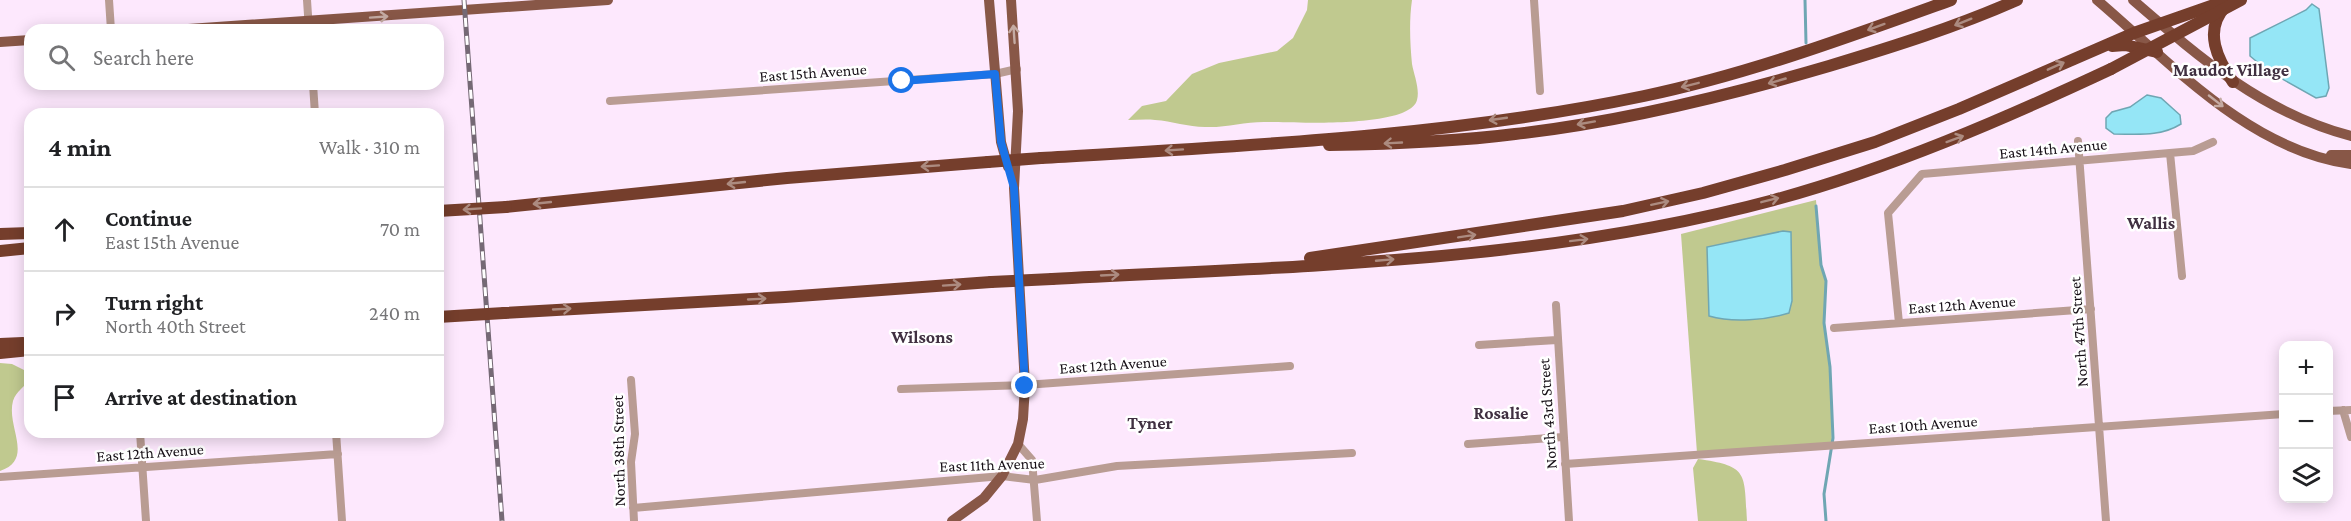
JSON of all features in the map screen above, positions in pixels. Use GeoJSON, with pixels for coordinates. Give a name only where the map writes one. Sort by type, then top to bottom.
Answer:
{"type":"FeatureCollection","features":[{"type":"Feature","properties":{"kind":"highway"},"geometry":{"type":"LineString","coordinates":[[444,211],[506,207],[787,178],[1232,146],[1475,122],[1645,96],[1799,54],[1951,0]]}},
{"type":"Feature","properties":{"kind":"highway"},"geometry":{"type":"LineString","coordinates":[[1222,269],[1538,225],[1623,211],[1703,193],[1875,142],[1959,109],[2134,33],[2230,0]]}},
{"type":"Feature","properties":{"kind":"highway"},"geometry":{"type":"LineString","coordinates":[[2230,0],[2217,15],[2214,39],[2216,56],[2233,82]]}},
{"type":"Feature","properties":{"kind":"highway"},"geometry":{"type":"LineString","coordinates":[[444,317],[773,298],[991,282],[1333,264],[1502,249],[1598,237],[1690,220],[1776,199],[1960,137],[2111,69],[2241,0]]}},
{"type":"Feature","properties":{"kind":"highway"},"geometry":{"type":"LineString","coordinates":[[1232,146],[1455,140],[1516,134],[1583,123],[1768,84],[1878,51],[2011,2]]}},
{"type":"Feature","properties":{"kind":"highway"},"geometry":{"type":"LineString","coordinates":[[2099,47],[2125,45],[2157,52]]}},
{"type":"Feature","properties":{"kind":"highway"},"geometry":{"type":"LineString","coordinates":[[0,234],[24,233]]}},
{"type":"Feature","properties":{"kind":"highway"},"geometry":{"type":"LineString","coordinates":[[0,251],[24,249]]}},
{"type":"Feature","properties":{"kind":"highway"},"geometry":{"type":"LineString","coordinates":[[0,344],[24,342]]}},
{"type":"Feature","properties":{"kind":"highway"},"geometry":{"type":"LineString","coordinates":[[0,353],[24,351]]}},
{"type":"Feature","properties":{"kind":"main road"},"geometry":{"type":"LineString","coordinates":[[332,24],[608,0]]}},
{"type":"Feature","properties":{"kind":"main road"},"geometry":{"type":"LineString","coordinates":[[989,0],[1001,142],[1014,188]]}},
{"type":"Feature","properties":{"kind":"main road"},"geometry":{"type":"LineString","coordinates":[[952,521],[984,498],[1002,476],[1018,444],[1023,419],[1025,386],[1014,188],[1018,111],[1017,69],[1011,0]]}},
{"type":"Feature","properties":{"kind":"main road"},"geometry":{"type":"LineString","coordinates":[[2097,0],[2226,109],[2290,145],[2351,164]]}},
{"type":"Feature","properties":{"kind":"main road"},"geometry":{"type":"LineString","coordinates":[[2133,0],[2233,82],[2290,116],[2351,136]]}},
{"type":"Feature","properties":{"kind":"main road"},"geometry":{"type":"LineString","coordinates":[[0,42],[24,40]]}},
{"type":"Feature","properties":{"kind":"main road"},"geometry":{"type":"LineString","coordinates":[[2319,155],[2351,155]]}},
{"type":"Feature","properties":{"kind":"street"},"geometry":{"type":"LineString","coordinates":[[109,0],[111,24]]}},
{"type":"Feature","properties":{"kind":"street"},"geometry":{"type":"LineString","coordinates":[[307,0],[309,24]]}},
{"type":"Feature","properties":{"kind":"street"},"geometry":{"type":"LineString","coordinates":[[1534,0],[1540,91]]}},
{"type":"Feature","properties":{"kind":"street","name":"East 15th Avenue"},"geometry":{"type":"LineString","coordinates":[[610,101],[995,74],[1017,69]]}},
{"type":"Feature","properties":{"kind":"street"},"geometry":{"type":"LineString","coordinates":[[313,90],[315,108]]}},
{"type":"Feature","properties":{"kind":"street","name":"North 47th Street"},"geometry":{"type":"LineString","coordinates":[[2078,141],[2106,521]]}},
{"type":"Feature","properties":{"kind":"street","name":"East 14th Avenue"},"geometry":{"type":"LineString","coordinates":[[1899,323],[1888,213],[1922,174],[2193,151],[2212,142]]}},
{"type":"Feature","properties":{"kind":"street"},"geometry":{"type":"LineString","coordinates":[[2170,153],[2181,276]]}},
{"type":"Feature","properties":{"kind":"street","name":"North 43rd Street"},"geometry":{"type":"LineString","coordinates":[[1556,305],[1569,521]]}},
{"type":"Feature","properties":{"kind":"street","name":"East 12th Avenue"},"geometry":{"type":"LineString","coordinates":[[1834,328],[2091,309]]}},
{"type":"Feature","properties":{"kind":"street"},"geometry":{"type":"LineString","coordinates":[[1479,345],[1557,340]]}},
{"type":"Feature","properties":{"kind":"street","name":"East 12th Avenue"},"geometry":{"type":"LineString","coordinates":[[901,389],[1025,386],[1290,366]]}},
{"type":"Feature","properties":{"kind":"street","name":"North 38th Street"},"geometry":{"type":"LineString","coordinates":[[631,380],[635,434],[631,462],[634,521]]}},
{"type":"Feature","properties":{"kind":"street"},"geometry":{"type":"LineString","coordinates":[[2347,410],[2351,437]]}},
{"type":"Feature","properties":{"kind":"street","name":"East 10th Avenue"},"geometry":{"type":"LineString","coordinates":[[1565,464],[2279,414]]}},
{"type":"Feature","properties":{"kind":"street"},"geometry":{"type":"LineString","coordinates":[[1468,444],[1563,437]]}},
{"type":"Feature","properties":{"kind":"street"},"geometry":{"type":"LineString","coordinates":[[140,438],[146,521]]}},
{"type":"Feature","properties":{"kind":"street"},"geometry":{"type":"LineString","coordinates":[[337,438],[342,521]]}},
{"type":"Feature","properties":{"kind":"street"},"geometry":{"type":"LineString","coordinates":[[1018,444],[1032,460],[1037,521]]}},
{"type":"Feature","properties":{"kind":"street","name":"East 11th Avenue"},"geometry":{"type":"LineString","coordinates":[[633,508],[1002,476],[1035,480],[1117,466],[1352,453]]}},
{"type":"Feature","properties":{"kind":"street","name":"East 12th Avenue"},"geometry":{"type":"LineString","coordinates":[[0,477],[338,454]]}},
{"type":"Feature","properties":{"kind":"green space"},"geometry":{"type":"Polygon","coordinates":[[[1308,0],[1412,0],[1410,24],[1412,64],[1418,96],[1409,109],[1394,116],[1372,120],[1322,123],[1257,122],[1212,127],[1152,120],[1128,120],[1142,106],[1166,101],[1192,74],[1219,63],[1277,51],[1293,38],[1307,10],[1308,0]]]}},
{"type":"Feature","properties":{"kind":"green space"},"geometry":{"type":"Polygon","coordinates":[[[1816,200],[1821,265],[1826,281],[1824,323],[1830,367],[1832,443],[1697,453],[1681,234],[1816,200]]]}},
{"type":"Feature","properties":{"kind":"green space"},"geometry":{"type":"Polygon","coordinates":[[[0,363],[12,364],[24,370],[24,385],[13,401],[13,421],[18,450],[16,459],[10,466],[0,471],[0,363]]]}},
{"type":"Feature","properties":{"kind":"green space"},"geometry":{"type":"Polygon","coordinates":[[[1698,459],[1727,465],[1740,475],[1744,482],[1747,521],[1698,521],[1693,468],[1698,459]]]}},
{"type":"Feature","properties":{"kind":"water"},"geometry":{"type":"Polygon","coordinates":[[[2312,4],[2319,9],[2329,88],[2326,96],[2316,98],[2268,71],[2250,56],[2250,38],[2306,10],[2312,4]]]}},
{"type":"Feature","properties":{"kind":"water"},"geometry":{"type":"Polygon","coordinates":[[[2147,95],[2161,98],[2180,115],[2181,124],[2165,131],[2149,134],[2114,134],[2106,128],[2106,118],[2112,112],[2130,107],[2147,95]]]}},
{"type":"Feature","properties":{"kind":"water"},"geometry":{"type":"Polygon","coordinates":[[[1783,231],[1791,232],[1792,301],[1789,313],[1749,320],[1709,316],[1707,247],[1783,231]]]}},
{"type":"Feature","properties":{"kind":"waterway"},"geometry":{"type":"LineString","coordinates":[[1805,0],[1806,43]]}},
{"type":"Feature","properties":{"kind":"waterway"},"geometry":{"type":"LineString","coordinates":[[1816,206],[1821,265],[1826,281],[1824,323],[1830,367],[1833,438],[1824,494],[1826,521]]}},
{"type":"Feature","properties":{"kind":"railway"},"geometry":{"type":"LineString","coordinates":[[464,0],[502,521]]}},
{"type":"Feature","properties":{"kind":"district","name":"Maudot Village"},"geometry":{"type":"Point","coordinates":[2231,70]}},
{"type":"Feature","properties":{"kind":"district","name":"Wallis"},"geometry":{"type":"Point","coordinates":[2151,223]}},
{"type":"Feature","properties":{"kind":"district","name":"Wilsons"},"geometry":{"type":"Point","coordinates":[922,337]}},
{"type":"Feature","properties":{"kind":"district","name":"Rosalie"},"geometry":{"type":"Point","coordinates":[1501,413]}},
{"type":"Feature","properties":{"kind":"district","name":"Tyner"},"geometry":{"type":"Point","coordinates":[1150,423]}},
{"type":"Feature","properties":{"kind":"route"},"geometry":{"type":"LineString","coordinates":[[902,81],[995,74],[1001,142],[1014,188],[1025,386]]}}]}
